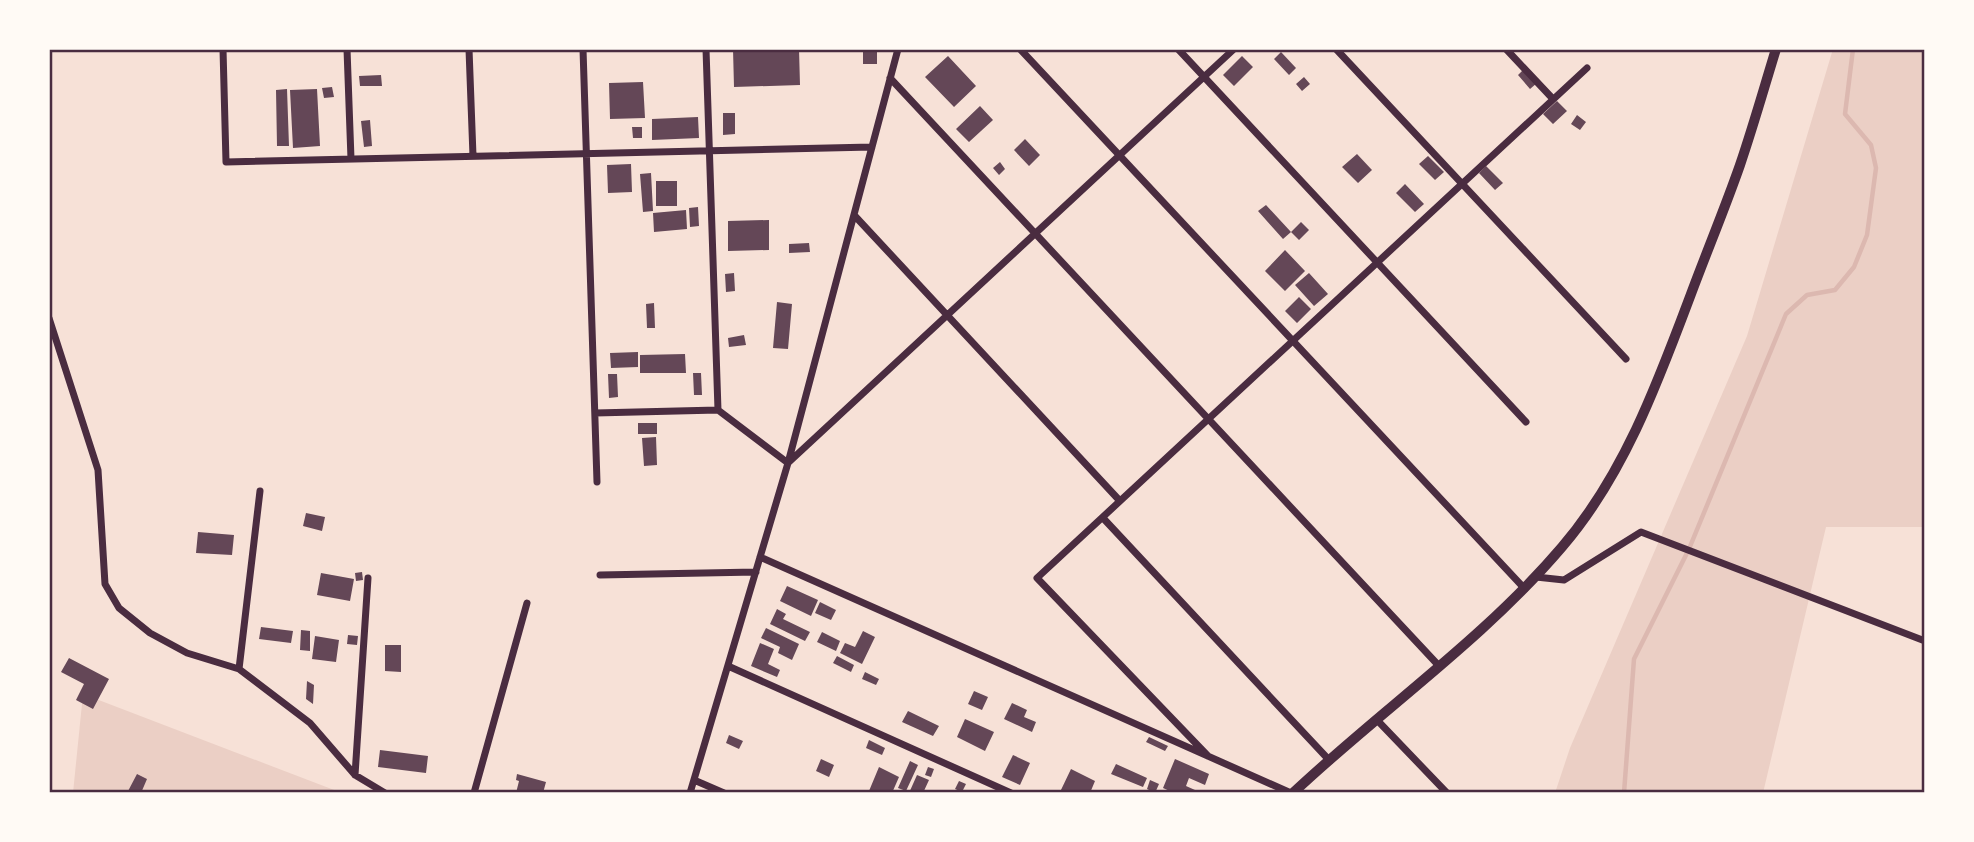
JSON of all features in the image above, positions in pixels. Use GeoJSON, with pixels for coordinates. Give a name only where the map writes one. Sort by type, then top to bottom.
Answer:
{"type":"FeatureCollection","features":[{"type":"Feature","properties":{"kind":"main road"},"geometry":{"type":"LineString","coordinates":[[1296,792],[1525,589],[1564,545],[1597,500],[1623,456],[1660,379],[1740,164],[1776,49]]}},
{"type":"Feature","properties":{"kind":"street"},"geometry":{"type":"LineString","coordinates":[[223,49],[226,162],[872,146]]}},
{"type":"Feature","properties":{"kind":"street"},"geometry":{"type":"LineString","coordinates":[[347,49],[351,159]]}},
{"type":"Feature","properties":{"kind":"street"},"geometry":{"type":"LineString","coordinates":[[469,49],[472,156]]}},
{"type":"Feature","properties":{"kind":"street"},"geometry":{"type":"LineString","coordinates":[[583,49],[597,482]]}},
{"type":"Feature","properties":{"kind":"street"},"geometry":{"type":"LineString","coordinates":[[706,49],[718,410]]}},
{"type":"Feature","properties":{"kind":"street"},"geometry":{"type":"LineString","coordinates":[[690,793],[788,463],[898,49]]}},
{"type":"Feature","properties":{"kind":"street"},"geometry":{"type":"LineString","coordinates":[[1020,49],[1525,589]]}},
{"type":"Feature","properties":{"kind":"street"},"geometry":{"type":"LineString","coordinates":[[1178,49],[1526,422]]}},
{"type":"Feature","properties":{"kind":"street"},"geometry":{"type":"LineString","coordinates":[[788,463],[1234,49]]}},
{"type":"Feature","properties":{"kind":"street"},"geometry":{"type":"LineString","coordinates":[[1336,49],[1626,359]]}},
{"type":"Feature","properties":{"kind":"street"},"geometry":{"type":"LineString","coordinates":[[1506,49],[1553,99]]}},
{"type":"Feature","properties":{"kind":"street"},"geometry":{"type":"LineString","coordinates":[[1208,756],[1037,578],[1587,68]]}},
{"type":"Feature","properties":{"kind":"street"},"geometry":{"type":"LineString","coordinates":[[890,78],[1440,667]]}},
{"type":"Feature","properties":{"kind":"street"},"geometry":{"type":"LineString","coordinates":[[854,215],[1120,501]]}},
{"type":"Feature","properties":{"kind":"street"},"geometry":{"type":"LineString","coordinates":[[49,318],[97,470],[105,584],[119,608],[150,633],[187,653],[239,669],[310,723],[355,775],[385,793]]}},
{"type":"Feature","properties":{"kind":"street"},"geometry":{"type":"LineString","coordinates":[[595,413],[718,410],[788,463]]}},
{"type":"Feature","properties":{"kind":"street"},"geometry":{"type":"LineString","coordinates":[[239,669],[260,491]]}},
{"type":"Feature","properties":{"kind":"street"},"geometry":{"type":"LineString","coordinates":[[1103,518],[1330,761]]}},
{"type":"Feature","properties":{"kind":"street"},"geometry":{"type":"LineString","coordinates":[[1536,577],[1564,580],[1641,532],[1925,641]]}},
{"type":"Feature","properties":{"kind":"street"},"geometry":{"type":"LineString","coordinates":[[760,557],[1208,756],[1296,792]]}},
{"type":"Feature","properties":{"kind":"street"},"geometry":{"type":"LineString","coordinates":[[600,575],[756,572]]}},
{"type":"Feature","properties":{"kind":"street"},"geometry":{"type":"LineString","coordinates":[[355,775],[368,578]]}},
{"type":"Feature","properties":{"kind":"street"},"geometry":{"type":"LineString","coordinates":[[474,793],[527,603]]}},
{"type":"Feature","properties":{"kind":"street"},"geometry":{"type":"LineString","coordinates":[[728,667],[1011,793]]}},
{"type":"Feature","properties":{"kind":"street"},"geometry":{"type":"LineString","coordinates":[[1377,720],[1447,793]]}},
{"type":"Feature","properties":{"kind":"street"},"geometry":{"type":"LineString","coordinates":[[694,780],[724,793]]}},
{"type":"Feature","properties":{"kind":"shaded area"},"geometry":{"type":"Polygon","coordinates":[[[1833,49],[1925,49],[1925,527],[1826,527],[1763,793],[1555,793],[1570,748],[1747,336],[1833,49]]]}},
{"type":"Feature","properties":{"kind":"shaded area"},"geometry":{"type":"Polygon","coordinates":[[[83,694],[342,793],[73,793],[83,694]]]}},
{"type":"Feature","properties":{"kind":"building"},"geometry":{"type":"Polygon","coordinates":[[[733,49],[799,49],[800,85],[734,87],[733,49]]]}},
{"type":"Feature","properties":{"kind":"building"},"geometry":{"type":"Polygon","coordinates":[[[863,50],[877,50],[877,64],[863,64],[863,50]]]}},
{"type":"Feature","properties":{"kind":"building"},"geometry":{"type":"Polygon","coordinates":[[[1281,52],[1296,68],[1289,75],[1274,59],[1281,52]]]}},
{"type":"Feature","properties":{"kind":"building"},"geometry":{"type":"Polygon","coordinates":[[[948,56],[976,86],[954,107],[925,77],[948,56]]]}},
{"type":"Feature","properties":{"kind":"building"},"geometry":{"type":"Polygon","coordinates":[[[1242,56],[1253,67],[1234,86],[1223,75],[1242,56]]]}},
{"type":"Feature","properties":{"kind":"building"},"geometry":{"type":"Polygon","coordinates":[[[1524,69],[1537,83],[1530,89],[1518,75],[1524,69]]]}},
{"type":"Feature","properties":{"kind":"building"},"geometry":{"type":"Polygon","coordinates":[[[381,75],[382,86],[360,86],[359,76],[381,75]]]}},
{"type":"Feature","properties":{"kind":"building"},"geometry":{"type":"Polygon","coordinates":[[[1304,77],[1310,84],[1302,91],[1296,84],[1304,77]]]}},
{"type":"Feature","properties":{"kind":"building"},"geometry":{"type":"Polygon","coordinates":[[[643,82],[645,118],[610,119],[609,83],[643,82]]]}},
{"type":"Feature","properties":{"kind":"building"},"geometry":{"type":"Polygon","coordinates":[[[332,87],[334,97],[324,98],[322,88],[332,87]]]}},
{"type":"Feature","properties":{"kind":"building"},"geometry":{"type":"Polygon","coordinates":[[[287,89],[289,146],[277,146],[276,90],[287,89]]]}},
{"type":"Feature","properties":{"kind":"building"},"geometry":{"type":"Polygon","coordinates":[[[317,89],[320,146],[293,148],[290,90],[317,89]]]}},
{"type":"Feature","properties":{"kind":"building"},"geometry":{"type":"Polygon","coordinates":[[[1557,101],[1567,111],[1553,124],[1543,114],[1557,101]]]}},
{"type":"Feature","properties":{"kind":"building"},"geometry":{"type":"Polygon","coordinates":[[[980,106],[993,120],[969,142],[956,129],[980,106]]]}},
{"type":"Feature","properties":{"kind":"building"},"geometry":{"type":"Polygon","coordinates":[[[723,113],[735,113],[735,134],[723,135],[723,113]]]}},
{"type":"Feature","properties":{"kind":"building"},"geometry":{"type":"Polygon","coordinates":[[[1577,115],[1586,122],[1580,130],[1571,124],[1577,115]]]}},
{"type":"Feature","properties":{"kind":"building"},"geometry":{"type":"Polygon","coordinates":[[[698,117],[699,138],[652,140],[652,119],[698,117]]]}},
{"type":"Feature","properties":{"kind":"building"},"geometry":{"type":"Polygon","coordinates":[[[370,120],[372,146],[364,147],[361,121],[370,120]]]}},
{"type":"Feature","properties":{"kind":"building"},"geometry":{"type":"Polygon","coordinates":[[[632,127],[642,127],[642,138],[633,138],[632,127]]]}},
{"type":"Feature","properties":{"kind":"building"},"geometry":{"type":"Polygon","coordinates":[[[1025,139],[1040,155],[1029,166],[1014,150],[1025,139]]]}},
{"type":"Feature","properties":{"kind":"building"},"geometry":{"type":"Polygon","coordinates":[[[1357,154],[1372,170],[1358,183],[1342,167],[1357,154]]]}},
{"type":"Feature","properties":{"kind":"building"},"geometry":{"type":"Polygon","coordinates":[[[1428,156],[1444,172],[1435,180],[1419,164],[1428,156]]]}},
{"type":"Feature","properties":{"kind":"building"},"geometry":{"type":"Polygon","coordinates":[[[1000,162],[1005,169],[999,175],[993,168],[1000,162]]]}},
{"type":"Feature","properties":{"kind":"building"},"geometry":{"type":"Polygon","coordinates":[[[631,164],[632,192],[608,193],[607,165],[631,164]]]}},
{"type":"Feature","properties":{"kind":"building"},"geometry":{"type":"Polygon","coordinates":[[[1486,166],[1503,183],[1495,190],[1479,173],[1486,166]]]}},
{"type":"Feature","properties":{"kind":"building"},"geometry":{"type":"Polygon","coordinates":[[[651,173],[653,211],[643,212],[640,174],[651,173]]]}},
{"type":"Feature","properties":{"kind":"building"},"geometry":{"type":"Polygon","coordinates":[[[656,181],[677,181],[677,206],[656,206],[656,181]]]}},
{"type":"Feature","properties":{"kind":"building"},"geometry":{"type":"Polygon","coordinates":[[[1405,184],[1424,204],[1415,212],[1396,193],[1405,184]]]}},
{"type":"Feature","properties":{"kind":"building"},"geometry":{"type":"Polygon","coordinates":[[[1266,205],[1291,232],[1283,239],[1258,211],[1266,205]]]}},
{"type":"Feature","properties":{"kind":"building"},"geometry":{"type":"Polygon","coordinates":[[[698,207],[699,226],[690,227],[689,208],[698,207]]]}},
{"type":"Feature","properties":{"kind":"building"},"geometry":{"type":"Polygon","coordinates":[[[686,210],[687,229],[654,232],[653,213],[686,210]]]}},
{"type":"Feature","properties":{"kind":"building"},"geometry":{"type":"Polygon","coordinates":[[[769,220],[769,250],[728,251],[728,221],[769,220]]]}},
{"type":"Feature","properties":{"kind":"building"},"geometry":{"type":"Polygon","coordinates":[[[1301,222],[1309,230],[1299,240],[1291,232],[1301,222]]]}},
{"type":"Feature","properties":{"kind":"building"},"geometry":{"type":"Polygon","coordinates":[[[809,243],[810,252],[789,253],[789,244],[809,243]]]}},
{"type":"Feature","properties":{"kind":"building"},"geometry":{"type":"Polygon","coordinates":[[[1285,250],[1305,271],[1285,291],[1265,271],[1285,250]]]}},
{"type":"Feature","properties":{"kind":"building"},"geometry":{"type":"Polygon","coordinates":[[[734,273],[735,291],[726,292],[725,274],[734,273]]]}},
{"type":"Feature","properties":{"kind":"building"},"geometry":{"type":"Polygon","coordinates":[[[1309,273],[1328,294],[1314,306],[1295,285],[1309,273]]]}},
{"type":"Feature","properties":{"kind":"building"},"geometry":{"type":"Polygon","coordinates":[[[1299,297],[1311,309],[1297,323],[1285,311],[1299,297]]]}},
{"type":"Feature","properties":{"kind":"building"},"geometry":{"type":"Polygon","coordinates":[[[777,302],[792,304],[788,349],[773,348],[777,302]]]}},
{"type":"Feature","properties":{"kind":"building"},"geometry":{"type":"Polygon","coordinates":[[[654,303],[655,328],[647,328],[646,304],[654,303]]]}},
{"type":"Feature","properties":{"kind":"building"},"geometry":{"type":"Polygon","coordinates":[[[744,335],[746,345],[729,347],[728,338],[744,335]]]}},
{"type":"Feature","properties":{"kind":"building"},"geometry":{"type":"Polygon","coordinates":[[[638,352],[638,367],[611,368],[610,353],[638,352]]]}},
{"type":"Feature","properties":{"kind":"building"},"geometry":{"type":"Polygon","coordinates":[[[685,354],[686,373],[640,373],[640,355],[685,354]]]}},
{"type":"Feature","properties":{"kind":"building"},"geometry":{"type":"Polygon","coordinates":[[[693,373],[701,373],[702,395],[694,395],[693,373]]]}},
{"type":"Feature","properties":{"kind":"building"},"geometry":{"type":"Polygon","coordinates":[[[608,374],[617,374],[618,397],[609,398],[608,374]]]}},
{"type":"Feature","properties":{"kind":"building"},"geometry":{"type":"Polygon","coordinates":[[[638,423],[657,423],[657,434],[638,434],[638,423]]]}},
{"type":"Feature","properties":{"kind":"building"},"geometry":{"type":"Polygon","coordinates":[[[656,437],[657,465],[644,466],[642,438],[656,437]]]}},
{"type":"Feature","properties":{"kind":"building"},"geometry":{"type":"Polygon","coordinates":[[[306,513],[325,517],[322,531],[303,526],[306,513]]]}},
{"type":"Feature","properties":{"kind":"building"},"geometry":{"type":"Polygon","coordinates":[[[198,532],[234,535],[232,555],[196,553],[198,532]]]}},
{"type":"Feature","properties":{"kind":"building"},"geometry":{"type":"Polygon","coordinates":[[[362,572],[363,580],[356,581],[355,573],[362,572]]]}},
{"type":"Feature","properties":{"kind":"building"},"geometry":{"type":"Polygon","coordinates":[[[321,573],[354,579],[350,601],[317,595],[321,573]]]}},
{"type":"Feature","properties":{"kind":"building"},"geometry":{"type":"Polygon","coordinates":[[[787,586],[818,600],[811,616],[780,601],[787,586]]]}},
{"type":"Feature","properties":{"kind":"building"},"geometry":{"type":"Polygon","coordinates":[[[820,602],[836,610],[831,620],[815,613],[820,602]]]}},
{"type":"Feature","properties":{"kind":"building"},"geometry":{"type":"Polygon","coordinates":[[[777,609],[786,614],[783,619],[810,632],[805,641],[770,624],[777,609]]]}},
{"type":"Feature","properties":{"kind":"building"},"geometry":{"type":"Polygon","coordinates":[[[261,627],[293,631],[291,643],[259,639],[261,627]]]}},
{"type":"Feature","properties":{"kind":"building"},"geometry":{"type":"Polygon","coordinates":[[[766,628],[799,644],[792,660],[778,653],[780,647],[761,638],[766,628]]]}},
{"type":"Feature","properties":{"kind":"building"},"geometry":{"type":"Polygon","coordinates":[[[301,630],[310,631],[310,651],[300,650],[301,630]]]}},
{"type":"Feature","properties":{"kind":"building"},"geometry":{"type":"Polygon","coordinates":[[[863,631],[875,637],[862,664],[840,653],[845,643],[855,647],[863,631]]]}},
{"type":"Feature","properties":{"kind":"building"},"geometry":{"type":"Polygon","coordinates":[[[822,632],[840,641],[836,651],[817,642],[822,632]]]}},
{"type":"Feature","properties":{"kind":"building"},"geometry":{"type":"Polygon","coordinates":[[[348,635],[358,636],[357,645],[347,644],[348,635]]]}},
{"type":"Feature","properties":{"kind":"building"},"geometry":{"type":"Polygon","coordinates":[[[315,636],[339,640],[336,662],[312,659],[315,636]]]}},
{"type":"Feature","properties":{"kind":"building"},"geometry":{"type":"Polygon","coordinates":[[[760,643],[774,649],[768,664],[780,670],[777,677],[751,666],[760,643]]]}},
{"type":"Feature","properties":{"kind":"building"},"geometry":{"type":"Polygon","coordinates":[[[385,645],[401,645],[401,672],[385,671],[385,645]]]}},
{"type":"Feature","properties":{"kind":"building"},"geometry":{"type":"Polygon","coordinates":[[[837,656],[854,665],[851,672],[833,663],[837,656]]]}},
{"type":"Feature","properties":{"kind":"building"},"geometry":{"type":"Polygon","coordinates":[[[69,658],[109,679],[93,709],[76,700],[84,684],[61,672],[69,658]]]}},
{"type":"Feature","properties":{"kind":"building"},"geometry":{"type":"Polygon","coordinates":[[[865,672],[879,679],[876,685],[862,679],[865,672]]]}},
{"type":"Feature","properties":{"kind":"building"},"geometry":{"type":"Polygon","coordinates":[[[307,681],[314,685],[313,704],[306,699],[307,681]]]}},
{"type":"Feature","properties":{"kind":"building"},"geometry":{"type":"Polygon","coordinates":[[[974,691],[988,697],[982,710],[968,704],[974,691]]]}},
{"type":"Feature","properties":{"kind":"building"},"geometry":{"type":"Polygon","coordinates":[[[1012,703],[1027,710],[1024,717],[1036,722],[1032,732],[1004,719],[1012,703]]]}},
{"type":"Feature","properties":{"kind":"building"},"geometry":{"type":"Polygon","coordinates":[[[908,711],[939,726],[933,736],[902,722],[908,711]]]}},
{"type":"Feature","properties":{"kind":"building"},"geometry":{"type":"Polygon","coordinates":[[[965,719],[994,732],[985,751],[957,737],[965,719]]]}},
{"type":"Feature","properties":{"kind":"building"},"geometry":{"type":"Polygon","coordinates":[[[729,735],[743,741],[739,749],[726,743],[729,735]]]}},
{"type":"Feature","properties":{"kind":"building"},"geometry":{"type":"Polygon","coordinates":[[[1149,737],[1168,746],[1165,751],[1146,742],[1149,737]]]}},
{"type":"Feature","properties":{"kind":"building"},"geometry":{"type":"Polygon","coordinates":[[[869,740],[885,748],[882,755],[866,748],[869,740]]]}},
{"type":"Feature","properties":{"kind":"building"},"geometry":{"type":"Polygon","coordinates":[[[380,750],[428,756],[426,773],[378,767],[380,750]]]}},
{"type":"Feature","properties":{"kind":"building"},"geometry":{"type":"Polygon","coordinates":[[[1013,755],[1030,763],[1020,785],[1002,777],[1013,755]]]}},
{"type":"Feature","properties":{"kind":"building"},"geometry":{"type":"Polygon","coordinates":[[[821,759],[834,765],[829,777],[816,771],[821,759]]]}},
{"type":"Feature","properties":{"kind":"building"},"geometry":{"type":"Polygon","coordinates":[[[1175,759],[1209,774],[1205,785],[1189,778],[1186,786],[1195,790],[1193,793],[1174,793],[1163,788],[1175,759]]]}},
{"type":"Feature","properties":{"kind":"building"},"geometry":{"type":"Polygon","coordinates":[[[910,761],[918,765],[906,791],[898,788],[910,761]]]}},
{"type":"Feature","properties":{"kind":"building"},"geometry":{"type":"Polygon","coordinates":[[[1116,764],[1147,778],[1143,787],[1111,774],[1116,764]]]}},
{"type":"Feature","properties":{"kind":"building"},"geometry":{"type":"Polygon","coordinates":[[[879,767],[899,777],[892,793],[869,791],[879,767]]]}},
{"type":"Feature","properties":{"kind":"building"},"geometry":{"type":"Polygon","coordinates":[[[928,767],[934,769],[931,777],[925,775],[928,767]]]}},
{"type":"Feature","properties":{"kind":"building"},"geometry":{"type":"Polygon","coordinates":[[[1071,769],[1095,781],[1090,793],[1060,792],[1071,769]]]}},
{"type":"Feature","properties":{"kind":"building"},"geometry":{"type":"Polygon","coordinates":[[[137,774],[147,779],[141,793],[127,793],[137,774]]]}},
{"type":"Feature","properties":{"kind":"building"},"geometry":{"type":"Polygon","coordinates":[[[517,774],[546,782],[543,793],[516,793],[519,781],[516,780],[517,774]]]}},
{"type":"Feature","properties":{"kind":"building"},"geometry":{"type":"Polygon","coordinates":[[[917,775],[929,780],[923,793],[909,793],[917,775]]]}},
{"type":"Feature","properties":{"kind":"building"},"geometry":{"type":"Polygon","coordinates":[[[1150,780],[1159,784],[1155,793],[1147,789],[1150,780]]]}},
{"type":"Feature","properties":{"kind":"building"},"geometry":{"type":"Polygon","coordinates":[[[959,781],[966,784],[962,792],[955,789],[959,781]]]}},
{"type":"Feature","properties":{"kind":"waterway"},"geometry":{"type":"LineString","coordinates":[[1624,793],[1634,659],[1689,549],[1786,314],[1807,295],[1835,290],[1854,267],[1867,235],[1876,168],[1871,145],[1845,114],[1853,49]]}}]}
